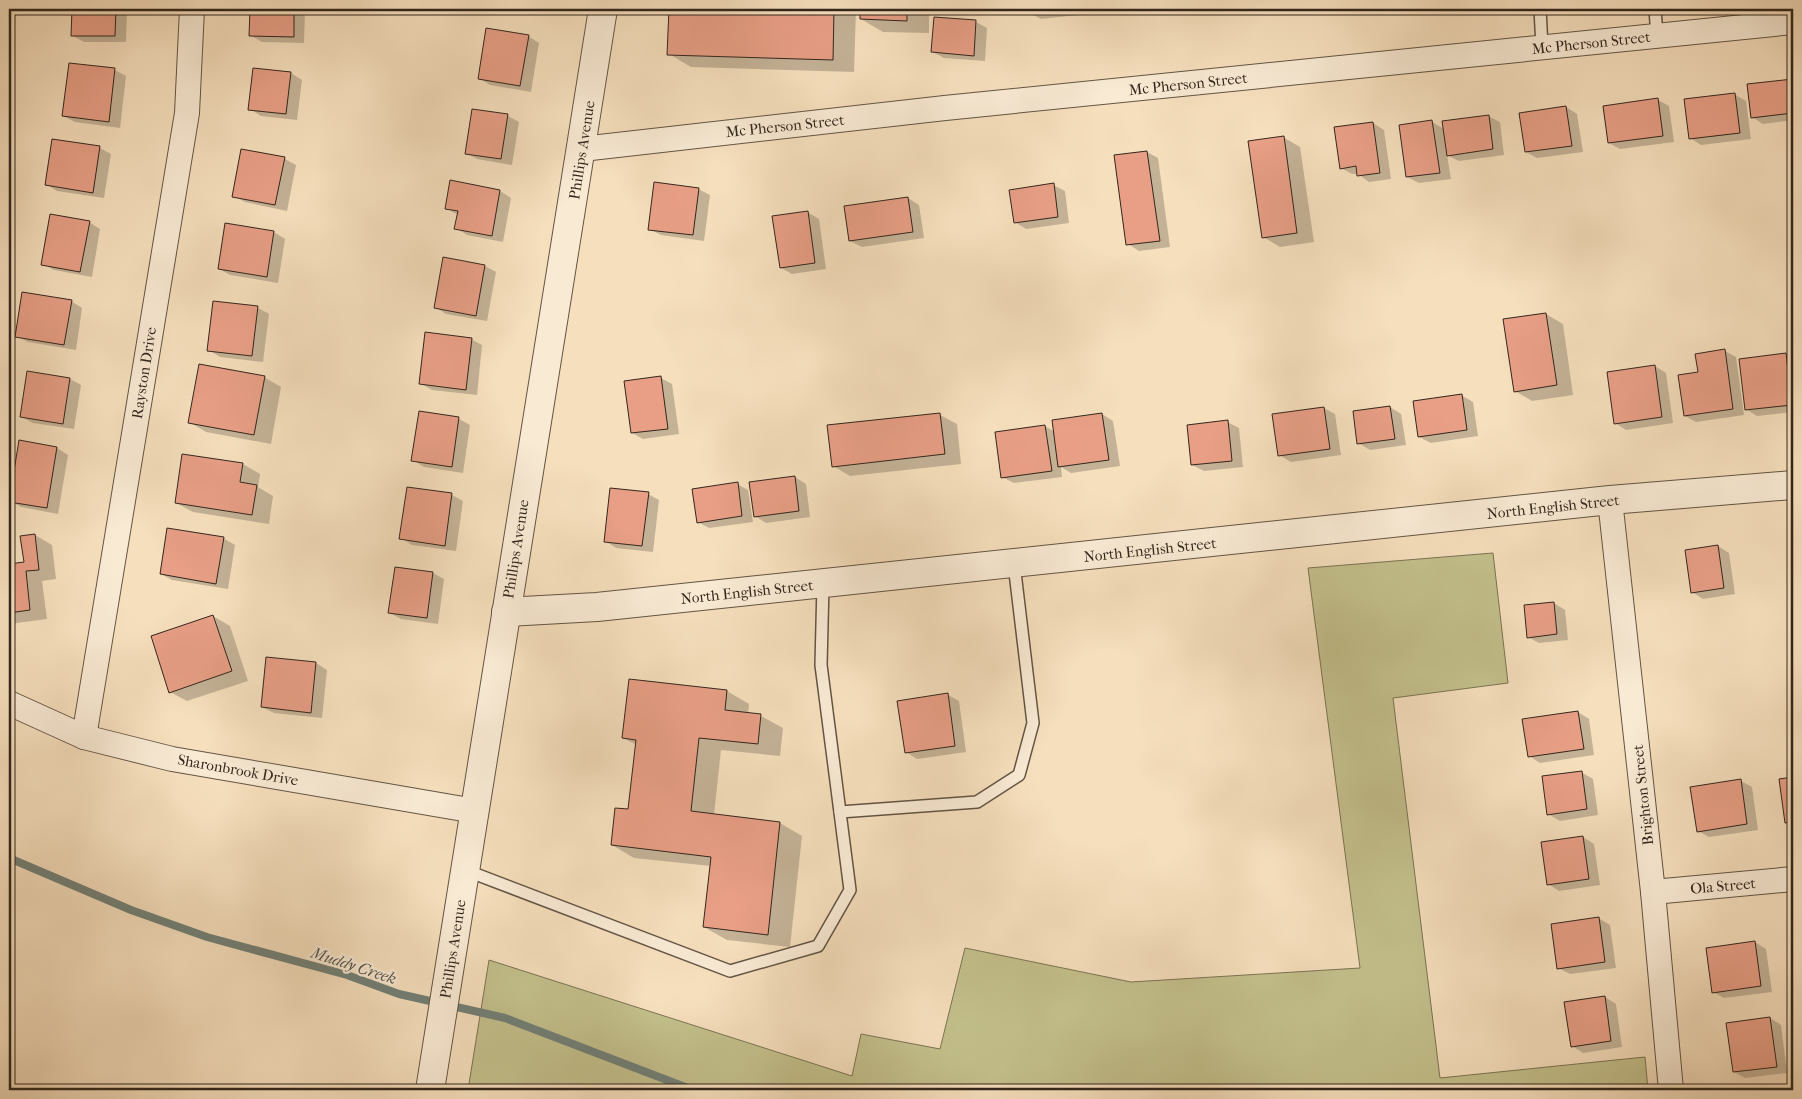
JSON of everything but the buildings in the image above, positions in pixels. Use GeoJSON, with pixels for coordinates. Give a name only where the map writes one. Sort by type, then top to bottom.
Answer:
{"type":"FeatureCollection","features":[{"type":"Feature","properties":{"kind":"street","name":"Rayston Drive"},"geometry":{"type":"LineString","coordinates":[[84,737],[186,113],[192,9]]}},
{"type":"Feature","properties":{"kind":"street","name":"Phillips Avenue"},"geometry":{"type":"LineString","coordinates":[[430,1090],[603,9]]}},
{"type":"Feature","properties":{"kind":"street","name":"Mc Pherson Street"},"geometry":{"type":"LineString","coordinates":[[582,149],[945,108],[1793,22]]}},
{"type":"Feature","properties":{"kind":"street","name":"North English Street"},"geometry":{"type":"LineString","coordinates":[[506,612],[597,607],[1610,500],[1793,485]]}},
{"type":"Feature","properties":{"kind":"street","name":"Brighton Street"},"geometry":{"type":"LineString","coordinates":[[1610,500],[1653,892],[1672,1090]]}},
{"type":"Feature","properties":{"kind":"street","name":"Sharonbrook Drive"},"geometry":{"type":"LineString","coordinates":[[9,703],[84,737],[172,759],[474,811]]}},
{"type":"Feature","properties":{"kind":"street","name":"Ola Street"},"geometry":{"type":"LineString","coordinates":[[1653,892],[1793,879]]}},
{"type":"Feature","properties":{"kind":"lane"},"geometry":{"type":"LineString","coordinates":[[1540,9],[1542,47]]}},
{"type":"Feature","properties":{"kind":"lane"},"geometry":{"type":"LineString","coordinates":[[1655,9],[1657,36]]}},
{"type":"Feature","properties":{"kind":"lane"},"geometry":{"type":"LineString","coordinates":[[840,812],[977,802],[1019,775],[1033,723],[1014,564]]}},
{"type":"Feature","properties":{"kind":"lane"},"geometry":{"type":"LineString","coordinates":[[465,870],[730,971],[818,946],[850,890],[822,665],[823,584]]}},
{"type":"Feature","properties":{"kind":"shaded area"},"geometry":{"type":"Polygon","coordinates":[[[1493,553],[1508,683],[1393,698],[1440,1078],[1645,1057],[1648,1090],[468,1090],[489,960],[852,1076],[861,1034],[940,1049],[965,948],[1131,982],[1360,968],[1308,568],[1493,553]]]}},
{"type":"Feature","properties":{"kind":"waterway","name":"Muddy Creek"},"geometry":{"type":"LineString","coordinates":[[9,858],[131,910],[207,937],[347,975],[399,994],[505,1018],[693,1090]]}}]}
